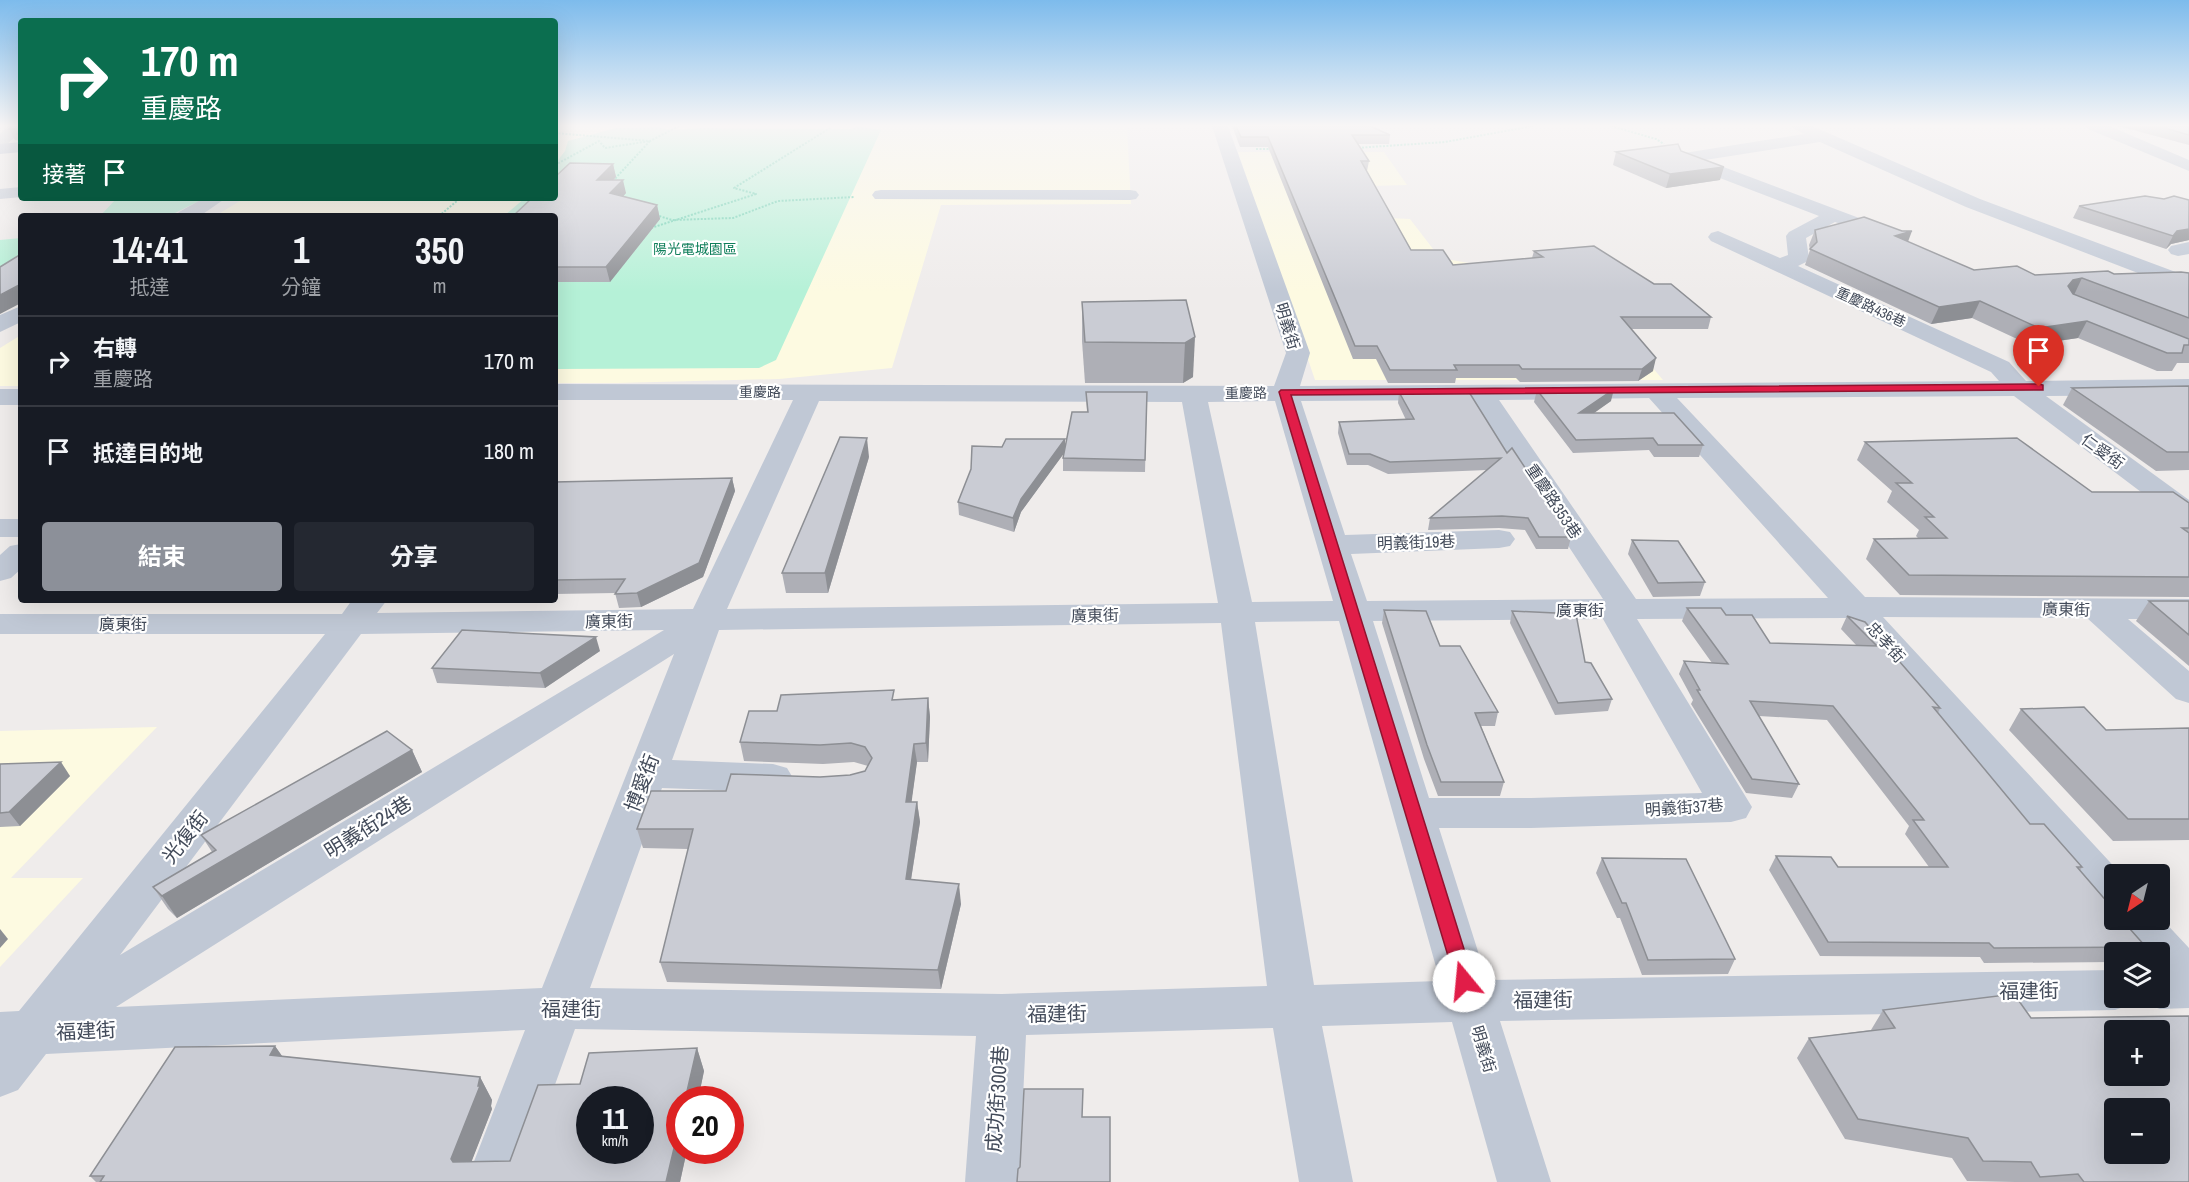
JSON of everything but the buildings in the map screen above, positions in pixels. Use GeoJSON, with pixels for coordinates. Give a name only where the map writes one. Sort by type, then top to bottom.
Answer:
{"type":"FeatureCollection","features":[{"type":"Feature","properties":{"kind":"street","name":"明義街"},"geometry":{"type":"LineString","coordinates":[[1239,181],[1298,353],[1284,392],[1333,545],[1524,1182]]}},
{"type":"Feature","properties":{"kind":"street"},"geometry":{"type":"LineString","coordinates":[[1745,181],[1897,238]]}},
{"type":"Feature","properties":{"kind":"street"},"geometry":{"type":"LineString","coordinates":[[1922,181],[1973,203],[2185,283]]}},
{"type":"Feature","properties":{"kind":"street"},"geometry":{"type":"LineString","coordinates":[[0,194],[18,192]]}},
{"type":"Feature","properties":{"kind":"street"},"geometry":{"type":"LineString","coordinates":[[881,195],[1130,195]]}},
{"type":"Feature","properties":{"kind":"street"},"geometry":{"type":"LineString","coordinates":[[191,213],[211,201]]}},
{"type":"Feature","properties":{"kind":"street"},"geometry":{"type":"LineString","coordinates":[[1781,265],[1799,258],[1796,236],[1823,222],[1832,214]]}},
{"type":"Feature","properties":{"kind":"street","name":"重慶路436巷"},"geometry":{"type":"LineString","coordinates":[[1718,237],[2000,368],[2018,387]]}},
{"type":"Feature","properties":{"kind":"street"},"geometry":{"type":"LineString","coordinates":[[0,325],[18,315]]}},
{"type":"Feature","properties":{"kind":"street","name":"仁愛街"},"geometry":{"type":"LineString","coordinates":[[2018,387],[2189,514]]}},
{"type":"Feature","properties":{"kind":"street","name":"重慶路"},"geometry":{"type":"LineString","coordinates":[[558,392],[1193,394],[2189,387]]}},
{"type":"Feature","properties":{"kind":"street","name":"忠孝街"},"geometry":{"type":"LineString","coordinates":[[1655,390],[1857,609],[2104,885]]}},
{"type":"Feature","properties":{"kind":"street","name":"重慶路353巷"},"geometry":{"type":"LineString","coordinates":[[1480,391],[1621,610]]}},
{"type":"Feature","properties":{"kind":"street","name":"博愛街"},"geometry":{"type":"LineString","coordinates":[[493,1182],[705,620],[810,392]]}},
{"type":"Feature","properties":{"kind":"street"},"geometry":{"type":"LineString","coordinates":[[1193,394],[1237,613],[1294,1008],[1326,1182]]}},
{"type":"Feature","properties":{"kind":"street"},"geometry":{"type":"LineString","coordinates":[[0,397],[18,397]]}},
{"type":"Feature","properties":{"kind":"street"},"geometry":{"type":"LineString","coordinates":[[0,528],[18,528]]}},
{"type":"Feature","properties":{"kind":"street","name":"明義街19巷"},"geometry":{"type":"LineString","coordinates":[[1333,545],[1499,539]]}},
{"type":"Feature","properties":{"kind":"street"},"geometry":{"type":"LineString","coordinates":[[0,571],[18,556]]}},
{"type":"Feature","properties":{"kind":"street","name":"廣東街"},"geometry":{"type":"LineString","coordinates":[[0,624],[360,612],[705,620],[1353,611],[1934,607],[2189,609]]}},
{"type":"Feature","properties":{"kind":"street"},"geometry":{"type":"LineString","coordinates":[[2097,609],[2189,691]]}},
{"type":"Feature","properties":{"kind":"street","name":"明義街37巷"},"geometry":{"type":"LineString","coordinates":[[1414,813],[1531,813],[1731,807],[1621,610]]}},
{"type":"Feature","properties":{"kind":"street","name":"光復街"},"geometry":{"type":"LineString","coordinates":[[0,1074],[16,1034],[360,612]]}},
{"type":"Feature","properties":{"kind":"street","name":"明義街24巷"},"geometry":{"type":"LineString","coordinates":[[16,1034],[705,620]]}},
{"type":"Feature","properties":{"kind":"street"},"geometry":{"type":"LineString","coordinates":[[646,773],[811,779]]}},
{"type":"Feature","properties":{"kind":"street"},"geometry":{"type":"LineString","coordinates":[[2144,930],[2189,980]]}},
{"type":"Feature","properties":{"kind":"street"},"geometry":{"type":"LineString","coordinates":[[2170,989],[2189,988]]}},
{"type":"Feature","properties":{"kind":"street","name":"福建街"},"geometry":{"type":"LineString","coordinates":[[16,1034],[558,1008],[1002,1015],[1470,1001],[2104,990]]}},
{"type":"Feature","properties":{"kind":"street","name":"成功街300巷"},"geometry":{"type":"LineString","coordinates":[[992,1182],[1002,1015]]}},
{"type":"Feature","properties":{"kind":"path"},"geometry":{"type":"LineString","coordinates":[[641,231],[756,194],[734,188],[745,181]]}},
{"type":"Feature","properties":{"kind":"path"},"geometry":{"type":"LineString","coordinates":[[651,214],[672,220],[732,218],[778,201],[881,195]]}},
{"type":"Feature","properties":{"kind":"path"},"geometry":{"type":"LineString","coordinates":[[443,213],[458,201]]}},
{"type":"Feature","properties":{"kind":"shaded area","name":"陽光電城園區"},"geometry":{"type":"Polygon","coordinates":[[[558,181],[1130,181],[1131,204],[941,205],[892,368],[779,379],[617,383],[558,383],[558,213],[220,213],[240,201],[558,201],[558,181]]]}},
{"type":"Feature","properties":{"kind":"shaded area"},"geometry":{"type":"Polygon","coordinates":[[[1248,181],[1404,181],[1407,185],[1370,186],[1389,218],[1410,219],[1440,258],[1537,275],[1607,314],[1663,380],[1315,380],[1248,181]]]}},
{"type":"Feature","properties":{"kind":"shaded area"},"geometry":{"type":"Polygon","coordinates":[[[18,337],[18,386],[0,386],[0,348],[18,337]]]}},
{"type":"Feature","properties":{"kind":"shaded area"},"geometry":{"type":"Polygon","coordinates":[[[157,727],[11,878],[83,878],[0,967],[0,731],[157,727]]]}},
{"type":"Feature","properties":{"kind":"green space","name":"陽光電城園區"},"geometry":{"type":"Polygon","coordinates":[[[558,181],[858,181],[776,360],[759,368],[558,369],[558,213],[508,213],[522,201],[558,201],[558,181]]]}},
{"type":"Feature","properties":{"kind":"green space"},"geometry":{"type":"Polygon","coordinates":[[[114,201],[199,201],[175,213],[103,213],[114,201]]]}},
{"type":"Feature","properties":{"kind":"green space"},"geometry":{"type":"Polygon","coordinates":[[[18,238],[18,279],[0,280],[0,240],[18,238]]]}},
{"type":"Feature","properties":{"kind":"route"},"geometry":{"type":"LineString","coordinates":[[1464,981],[1284,392],[2039,387]]}}]}
